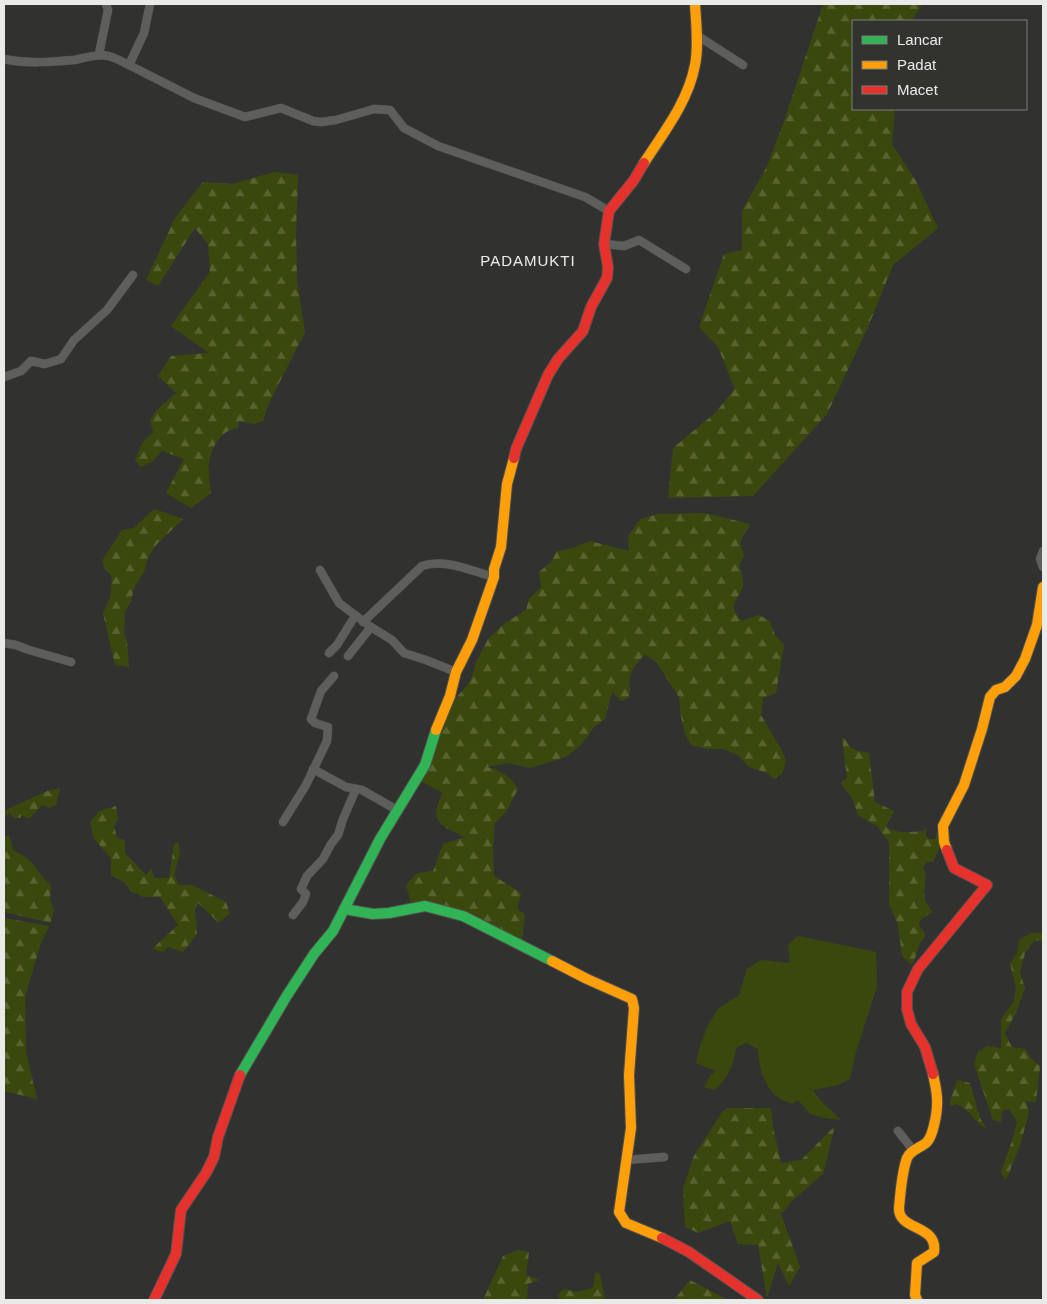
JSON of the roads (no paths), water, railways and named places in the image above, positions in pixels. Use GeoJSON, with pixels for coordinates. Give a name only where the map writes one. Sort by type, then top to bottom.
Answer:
{"type":"FeatureCollection","features":[{"type":"Feature","properties":{"kind":"street"},"geometry":{"type":"LineString","coordinates":[[99,54],[108,10],[106,4]]}},
{"type":"Feature","properties":{"kind":"street"},"geometry":{"type":"LineString","coordinates":[[129,65],[144,33],[150,4]]}},
{"type":"Feature","properties":{"kind":"street"},"geometry":{"type":"LineString","coordinates":[[154,1300],[176,1254],[179,1220],[182,1210],[214,1157],[218,1137],[240,1076],[286,997],[314,954],[333,931],[380,839],[424,765],[450,696],[456,672],[472,640],[494,577],[494,569],[501,547],[507,484],[516,449],[548,375],[558,359],[583,331],[591,307],[607,278],[608,267],[604,244],[609,211],[618,197],[634,180],[682,103],[696,67],[698,36],[695,4]]}},
{"type":"Feature","properties":{"kind":"street"},"geometry":{"type":"LineString","coordinates":[[698,36],[743,65]]}},
{"type":"Feature","properties":{"kind":"street"},"geometry":{"type":"LineString","coordinates":[[4,59],[23,62],[44,62],[74,60],[99,54],[109,56],[194,98],[245,117],[281,108],[313,121],[321,122],[336,120],[374,109],[390,110],[404,128],[438,146],[585,197],[609,211]]}},
{"type":"Feature","properties":{"kind":"street"},"geometry":{"type":"LineString","coordinates":[[604,244],[624,246],[636,240],[641,241],[686,269]]}},
{"type":"Feature","properties":{"kind":"street"},"geometry":{"type":"LineString","coordinates":[[4,377],[21,370],[31,361],[45,364],[61,359],[74,340],[113,304],[133,275]]}},
{"type":"Feature","properties":{"kind":"street"},"geometry":{"type":"LineString","coordinates":[[1043,551],[1040,559],[1043,567]]}},
{"type":"Feature","properties":{"kind":"street"},"geometry":{"type":"LineString","coordinates":[[363,622],[422,566],[432,562],[494,577]]}},
{"type":"Feature","properties":{"kind":"street"},"geometry":{"type":"LineString","coordinates":[[320,570],[337,602],[371,628],[392,640],[404,653],[456,672]]}},
{"type":"Feature","properties":{"kind":"street"},"geometry":{"type":"LineString","coordinates":[[917,1300],[915,1295],[917,1263],[934,1252],[935,1245],[930,1236],[919,1228],[905,1222],[899,1211],[908,1153],[931,1137],[937,1097],[926,1050],[909,1019],[906,1001],[910,980],[920,963],[929,956],[987,885],[954,868],[944,842],[944,826],[964,786],[990,697],[996,690],[1005,687],[1016,676],[1023,664],[1037,624],[1043,587]]}},
{"type":"Feature","properties":{"kind":"street"},"geometry":{"type":"LineString","coordinates":[[329,654],[337,645],[355,616]]}},
{"type":"Feature","properties":{"kind":"street"},"geometry":{"type":"LineString","coordinates":[[348,656],[371,628]]}},
{"type":"Feature","properties":{"kind":"street"},"geometry":{"type":"LineString","coordinates":[[4,643],[71,662]]}},
{"type":"Feature","properties":{"kind":"street"},"geometry":{"type":"LineString","coordinates":[[283,822],[305,787],[326,741],[327,726],[315,723],[311,719],[322,691],[334,676]]}},
{"type":"Feature","properties":{"kind":"street"},"geometry":{"type":"LineString","coordinates":[[313,769],[346,787],[362,790],[397,810]]}},
{"type":"Feature","properties":{"kind":"street"},"geometry":{"type":"LineString","coordinates":[[293,915],[304,901],[306,894],[302,889],[306,878],[323,859],[330,844],[338,835],[356,789]]}},
{"type":"Feature","properties":{"kind":"street"},"geometry":{"type":"LineString","coordinates":[[344,909],[373,914],[425,906],[463,916],[587,979],[632,999],[634,1008],[629,1075],[631,1128],[619,1212],[622,1219],[633,1226],[689,1252],[758,1300]]}},
{"type":"Feature","properties":{"kind":"street"},"geometry":{"type":"LineString","coordinates":[[898,1131],[912,1150]]}},
{"type":"Feature","properties":{"kind":"street"},"geometry":{"type":"LineString","coordinates":[[627,1160],[664,1157]]}},
{"type":"Feature","properties":{"kind":"district","name":"PADAMUKTI"},"geometry":{"type":"Point","coordinates":[528,261]}}]}
